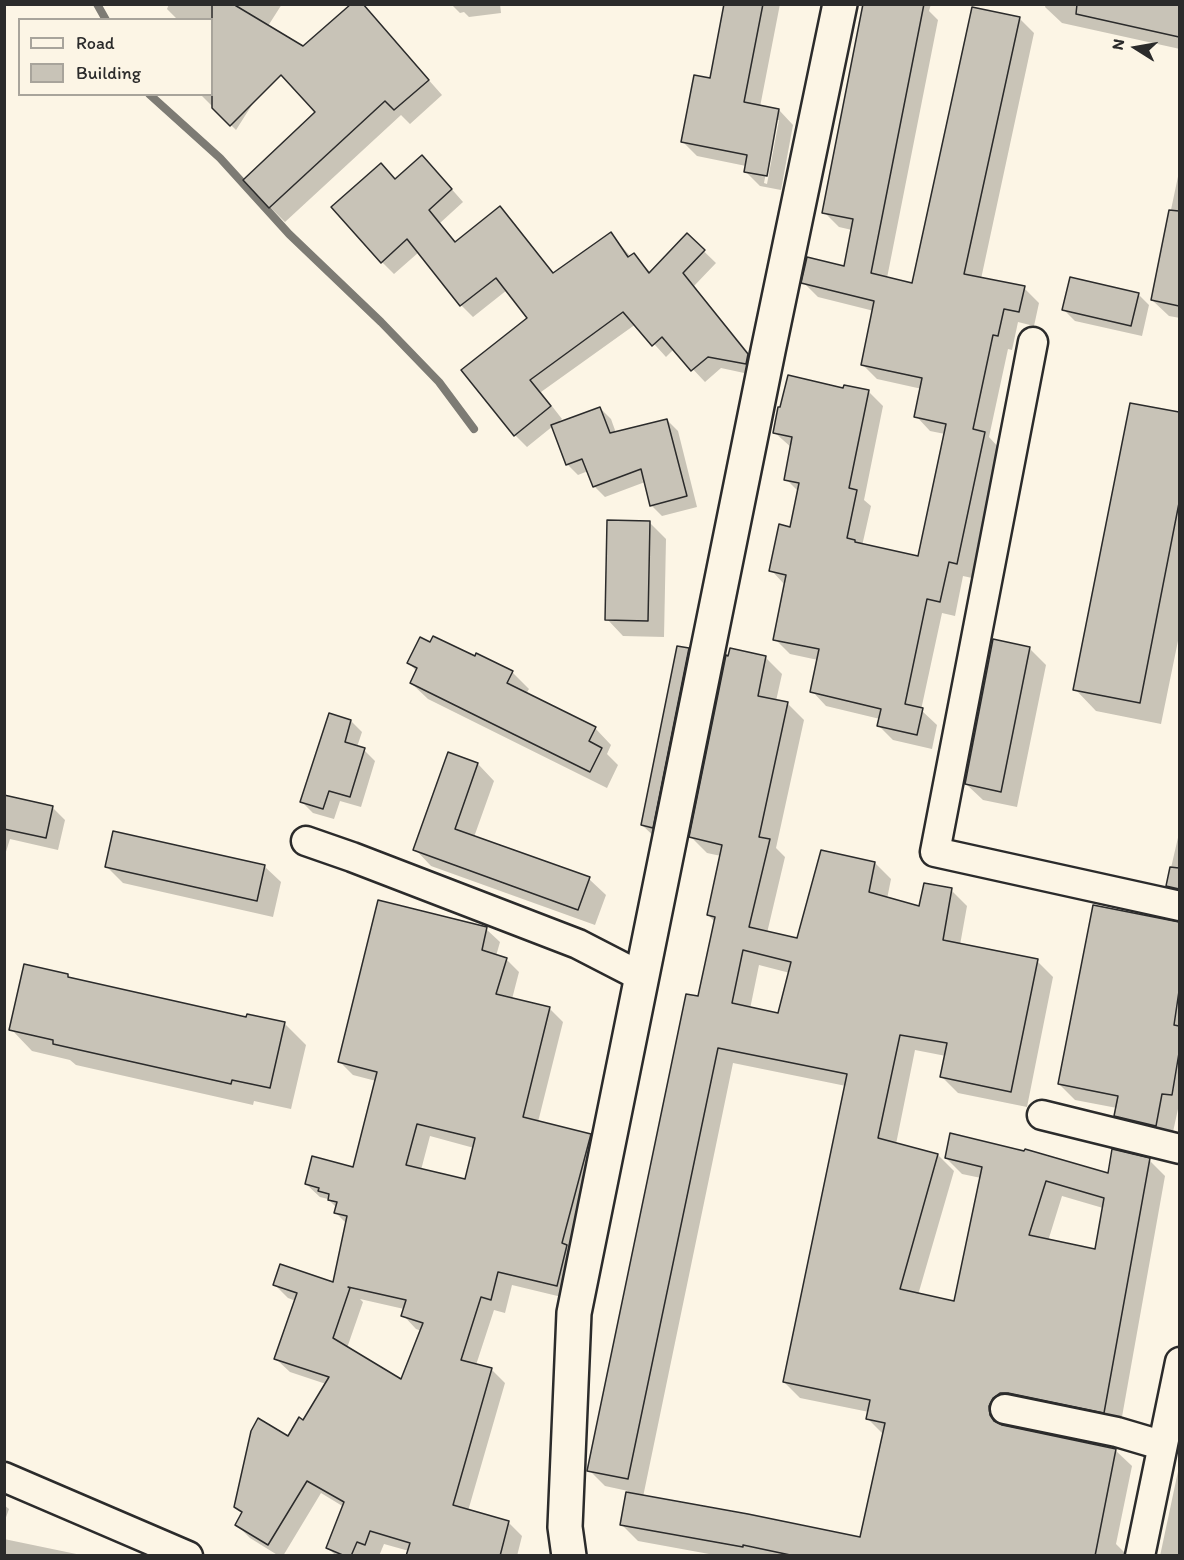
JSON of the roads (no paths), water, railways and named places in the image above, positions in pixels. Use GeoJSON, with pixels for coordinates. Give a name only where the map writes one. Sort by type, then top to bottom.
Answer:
{"type":"FeatureCollection","features":[{"type":"Feature","properties":{"kind":"street"},"geometry":{"type":"LineString","coordinates":[[569,1556],[565,1527],[574,1314],[840,4]]}},
{"type":"Feature","properties":{"kind":"street"},"geometry":{"type":"LineString","coordinates":[[1033,342],[935,852],[1179,906]]}},
{"type":"Feature","properties":{"kind":"street"},"geometry":{"type":"LineString","coordinates":[[306,842],[363,861],[578,944],[642,977]]}},
{"type":"Feature","properties":{"kind":"street"},"geometry":{"type":"LineString","coordinates":[[1042,1115],[1179,1149]]}},
{"type":"Feature","properties":{"kind":"street"},"geometry":{"type":"LineString","coordinates":[[1140,1556],[1179,1362]]}},
{"type":"Feature","properties":{"kind":"street"},"geometry":{"type":"LineString","coordinates":[[1005,1409],[1117,1432],[1161,1445]]}},
{"type":"Feature","properties":{"kind":"street"},"geometry":{"type":"LineString","coordinates":[[4,1477],[188,1556]]}},
{"type":"Feature","properties":{"kind":"waterway"},"geometry":{"type":"LineString","coordinates":[[97,4],[105,18]]}},
{"type":"Feature","properties":{"kind":"waterway"},"geometry":{"type":"LineString","coordinates":[[151,96],[220,158],[289,234],[381,322],[439,382],[474,429]]}}]}
